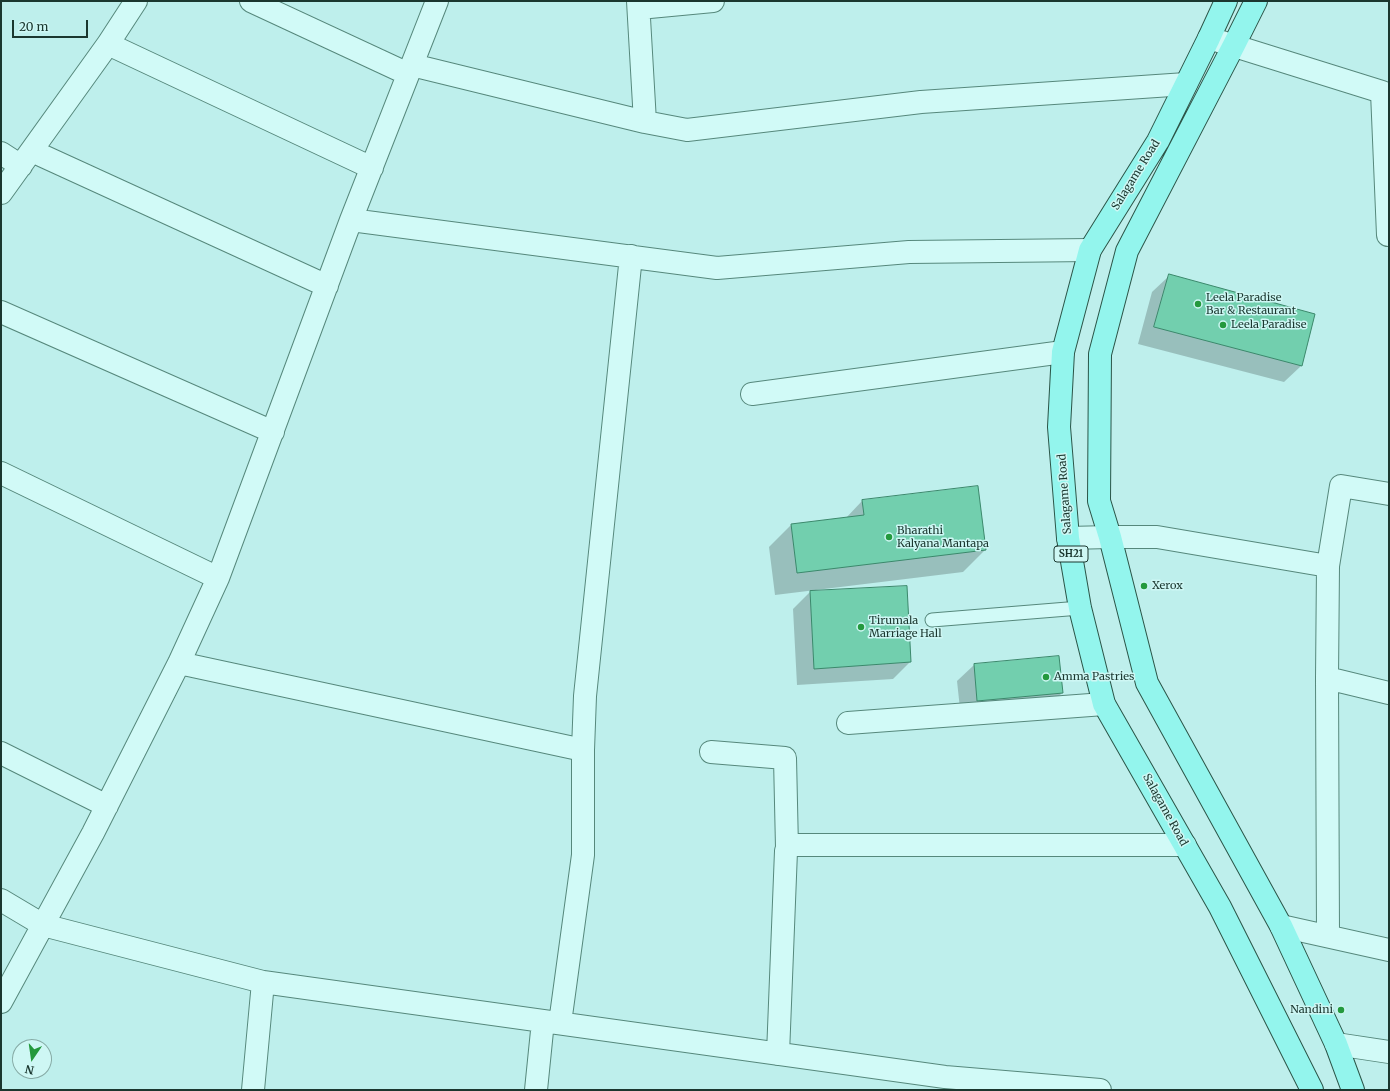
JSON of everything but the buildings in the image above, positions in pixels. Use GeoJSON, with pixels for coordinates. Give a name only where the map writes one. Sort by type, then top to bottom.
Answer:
{"type":"FeatureCollection","features":[{"type":"Feature","properties":{"kind":"main road","name":"Salagame Road"},"geometry":{"type":"LineString","coordinates":[[1226,1],[1158,141],[1090,250],[1062,352],[1059,427],[1068,538],[1080,608],[1104,704],[1220,907],[1312,1090]]}},
{"type":"Feature","properties":{"kind":"main road"},"geometry":{"type":"LineString","coordinates":[[1256,1],[1234,46],[1126,251],[1100,354],[1099,501],[1110,536],[1147,683],[1281,926],[1336,1044],[1353,1090]]}},
{"type":"Feature","properties":{"kind":"street"},"geometry":{"type":"LineString","coordinates":[[1,193],[108,44],[136,1]]}},
{"type":"Feature","properties":{"kind":"street"},"geometry":{"type":"LineString","coordinates":[[251,1],[410,70],[687,130],[921,102],[1186,84]]}},
{"type":"Feature","properties":{"kind":"street"},"geometry":{"type":"LineString","coordinates":[[1,1002],[107,806],[179,663],[218,578],[351,220],[437,1]]}},
{"type":"Feature","properties":{"kind":"street"},"geometry":{"type":"LineString","coordinates":[[645,122],[639,5],[713,1]]}},
{"type":"Feature","properties":{"kind":"street"},"geometry":{"type":"LineString","coordinates":[[1209,38],[1386,92],[1389,235]]}},
{"type":"Feature","properties":{"kind":"street"},"geometry":{"type":"LineString","coordinates":[[108,44],[372,168]]}},
{"type":"Feature","properties":{"kind":"street"},"geometry":{"type":"LineString","coordinates":[[1,153],[26,158],[327,286]]}},
{"type":"Feature","properties":{"kind":"street"},"geometry":{"type":"LineString","coordinates":[[351,220],[717,268],[910,252],[1090,250]]}},
{"type":"Feature","properties":{"kind":"street"},"geometry":{"type":"LineString","coordinates":[[536,1090],[552,1022],[583,855],[583,750],[585,696],[631,256]]}},
{"type":"Feature","properties":{"kind":"street"},"geometry":{"type":"LineString","coordinates":[[1,312],[273,432]]}},
{"type":"Feature","properties":{"kind":"street"},"geometry":{"type":"LineString","coordinates":[[752,394],[1062,352]]}},
{"type":"Feature","properties":{"kind":"street"},"geometry":{"type":"LineString","coordinates":[[1,473],[218,578]]}},
{"type":"Feature","properties":{"kind":"street"},"geometry":{"type":"LineString","coordinates":[[1328,936],[1328,566],[1341,486],[1389,494]]}},
{"type":"Feature","properties":{"kind":"street"},"geometry":{"type":"LineString","coordinates":[[1068,538],[1110,536],[1157,537],[1328,566]]}},
{"type":"Feature","properties":{"kind":"street"},"geometry":{"type":"LineString","coordinates":[[179,663],[583,750]]}},
{"type":"Feature","properties":{"kind":"street"},"geometry":{"type":"LineString","coordinates":[[1327,678],[1389,693]]}},
{"type":"Feature","properties":{"kind":"street"},"geometry":{"type":"LineString","coordinates":[[848,723],[1104,704]]}},
{"type":"Feature","properties":{"kind":"street"},"geometry":{"type":"LineString","coordinates":[[711,752],[785,758],[787,848],[778,1054]]}},
{"type":"Feature","properties":{"kind":"street"},"geometry":{"type":"LineString","coordinates":[[1,753],[107,806]]}},
{"type":"Feature","properties":{"kind":"street"},"geometry":{"type":"LineString","coordinates":[[787,848],[793,845],[1185,845]]}},
{"type":"Feature","properties":{"kind":"street"},"geometry":{"type":"LineString","coordinates":[[1,900],[43,925],[263,982],[945,1077],[1100,1090]]}},
{"type":"Feature","properties":{"kind":"street"},"geometry":{"type":"LineString","coordinates":[[1281,926],[1389,950]]}},
{"type":"Feature","properties":{"kind":"street"},"geometry":{"type":"LineString","coordinates":[[253,1090],[263,982]]}},
{"type":"Feature","properties":{"kind":"street"},"geometry":{"type":"LineString","coordinates":[[1336,1044],[1389,1052]]}},
{"type":"Feature","properties":{"kind":"lane"},"geometry":{"type":"LineString","coordinates":[[932,620],[1080,608]]}},
{"type":"Feature","properties":{"kind":"place","name":"Leela Paradise Bar & Restaurant"},"geometry":{"type":"Point","coordinates":[1198,304]}},
{"type":"Feature","properties":{"kind":"place","name":"Leela Paradise"},"geometry":{"type":"Point","coordinates":[1223,325]}},
{"type":"Feature","properties":{"kind":"place","name":"Bharathi Kalyana Mantapa"},"geometry":{"type":"Point","coordinates":[889,537]}},
{"type":"Feature","properties":{"kind":"place","name":"Xerox"},"geometry":{"type":"Point","coordinates":[1144,586]}},
{"type":"Feature","properties":{"kind":"place","name":"Tirumala Marriage Hall"},"geometry":{"type":"Point","coordinates":[861,627]}},
{"type":"Feature","properties":{"kind":"place","name":"Amma Pastries"},"geometry":{"type":"Point","coordinates":[1046,677]}},
{"type":"Feature","properties":{"kind":"place","name":"Nandini"},"geometry":{"type":"Point","coordinates":[1341,1010]}}]}
